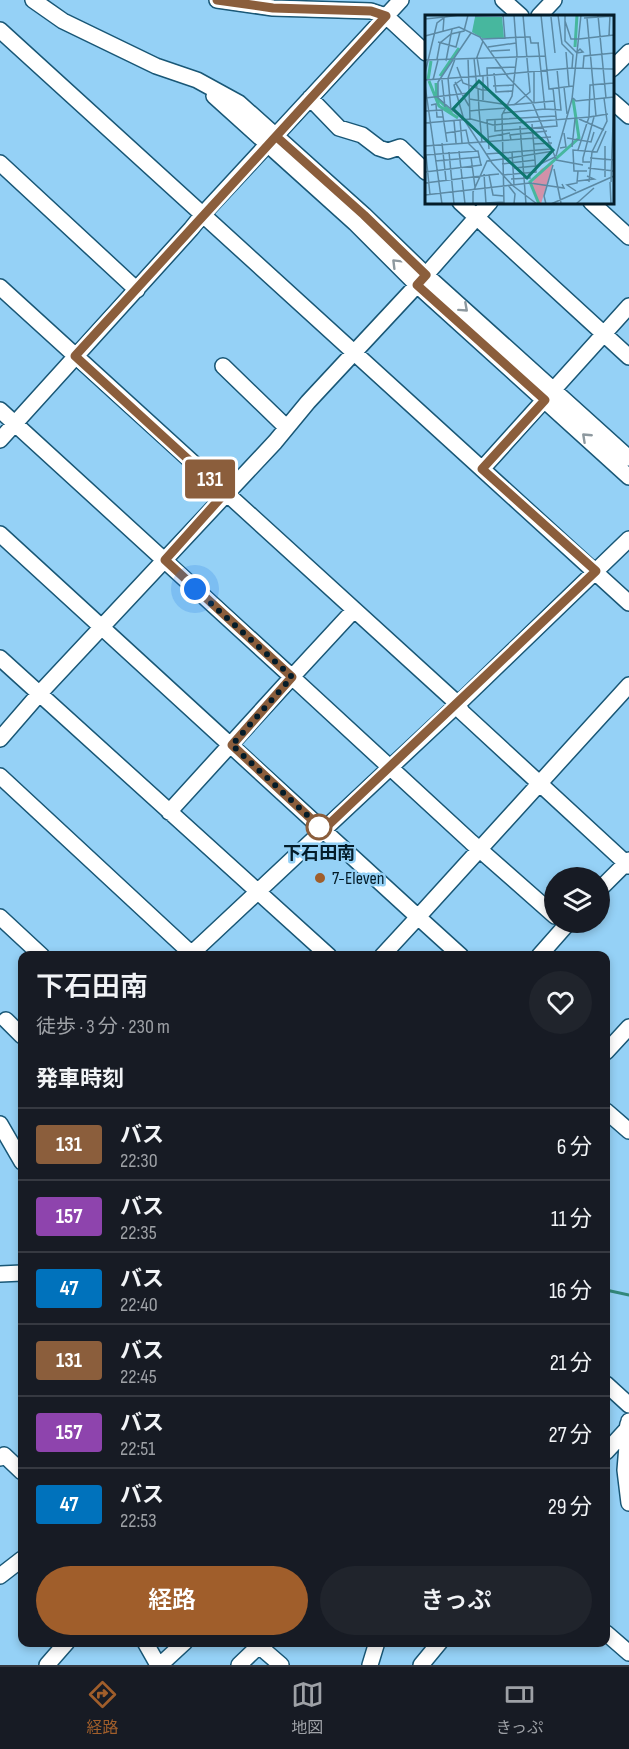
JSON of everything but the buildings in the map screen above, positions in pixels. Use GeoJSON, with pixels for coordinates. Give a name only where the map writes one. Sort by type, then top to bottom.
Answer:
{"type":"FeatureCollection","features":[{"type":"Feature","properties":{"kind":"street"},"geometry":{"type":"LineString","coordinates":[[33,0],[72,26],[156,66],[197,80],[239,103],[272,141],[364,215],[422,280],[550,395],[629,458]]}},
{"type":"Feature","properties":{"kind":"street"},"geometry":{"type":"LineString","coordinates":[[217,0],[273,8],[371,11],[386,16],[425,52]]}},
{"type":"Feature","properties":{"kind":"street"},"geometry":{"type":"LineString","coordinates":[[0,440],[203,214],[401,0]]}},
{"type":"Feature","properties":{"kind":"street"},"geometry":{"type":"LineString","coordinates":[[503,0],[520,15]]}},
{"type":"Feature","properties":{"kind":"street"},"geometry":{"type":"LineString","coordinates":[[540,15],[554,0]]}},
{"type":"Feature","properties":{"kind":"street"},"geometry":{"type":"LineString","coordinates":[[0,30],[629,603]]}},
{"type":"Feature","properties":{"kind":"street"},"geometry":{"type":"LineString","coordinates":[[614,67],[629,52]]}},
{"type":"Feature","properties":{"kind":"street"},"geometry":{"type":"LineString","coordinates":[[310,98],[339,128],[362,135],[379,148],[388,151],[399,147],[425,171]]}},
{"type":"Feature","properties":{"kind":"street"},"geometry":{"type":"LineString","coordinates":[[614,103],[629,116]]}},
{"type":"Feature","properties":{"kind":"street"},"geometry":{"type":"LineString","coordinates":[[0,163],[137,290]]}},
{"type":"Feature","properties":{"kind":"street"},"geometry":{"type":"LineString","coordinates":[[462,204],[629,357]]}},
{"type":"Feature","properties":{"kind":"street"},"geometry":{"type":"LineString","coordinates":[[0,739],[422,280],[488,204]]}},
{"type":"Feature","properties":{"kind":"street"},"geometry":{"type":"LineString","coordinates":[[593,204],[629,237]]}},
{"type":"Feature","properties":{"kind":"street"},"geometry":{"type":"LineString","coordinates":[[0,286],[458,704],[462,712],[628,863],[610,880]]}},
{"type":"Feature","properties":{"kind":"street"},"geometry":{"type":"LineString","coordinates":[[482,469],[629,306]]}},
{"type":"Feature","properties":{"kind":"street"},"geometry":{"type":"LineString","coordinates":[[223,366],[286,427]]}},
{"type":"Feature","properties":{"kind":"street"},"geometry":{"type":"LineString","coordinates":[[550,395],[629,477]]}},
{"type":"Feature","properties":{"kind":"street"},"geometry":{"type":"LineString","coordinates":[[0,410],[544,905]]}},
{"type":"Feature","properties":{"kind":"street"},"geometry":{"type":"LineString","coordinates":[[0,534],[455,951]]}},
{"type":"Feature","properties":{"kind":"street"},"geometry":{"type":"LineString","coordinates":[[196,951],[629,539]]}},
{"type":"Feature","properties":{"kind":"street"},"geometry":{"type":"LineString","coordinates":[[169,812],[354,610]]}},
{"type":"Feature","properties":{"kind":"street"},"geometry":{"type":"LineString","coordinates":[[0,658],[323,951]]}},
{"type":"Feature","properties":{"kind":"street"},"geometry":{"type":"LineString","coordinates":[[387,951],[629,685]]}},
{"type":"Feature","properties":{"kind":"street"},"geometry":{"type":"LineString","coordinates":[[0,776],[188,951]]}},
{"type":"Feature","properties":{"kind":"street"},"geometry":{"type":"LineString","coordinates":[[0,917],[37,951]]}},
{"type":"Feature","properties":{"kind":"street"},"geometry":{"type":"LineString","coordinates":[[543,951],[555,933]]}},
{"type":"Feature","properties":{"kind":"street"},"geometry":{"type":"LineString","coordinates":[[3,1021],[18,1019]]}},
{"type":"Feature","properties":{"kind":"street"},"geometry":{"type":"LineString","coordinates":[[3,1021],[18,1033]]}},
{"type":"Feature","properties":{"kind":"street"},"geometry":{"type":"LineString","coordinates":[[610,1048],[629,1027]]}},
{"type":"Feature","properties":{"kind":"street"},"geometry":{"type":"LineString","coordinates":[[610,1114],[629,1131]]}},
{"type":"Feature","properties":{"kind":"street"},"geometry":{"type":"LineString","coordinates":[[2,1133],[18,1156]]}},
{"type":"Feature","properties":{"kind":"street"},"geometry":{"type":"LineString","coordinates":[[0,1274],[18,1273]]}},
{"type":"Feature","properties":{"kind":"street"},"geometry":{"type":"LineString","coordinates":[[610,1388],[629,1405]]}},
{"type":"Feature","properties":{"kind":"street"},"geometry":{"type":"LineString","coordinates":[[610,1448],[627,1429],[629,1415]]}},
{"type":"Feature","properties":{"kind":"street"},"geometry":{"type":"LineString","coordinates":[[629,1421],[625,1470],[629,1503]]}},
{"type":"Feature","properties":{"kind":"street"},"geometry":{"type":"LineString","coordinates":[[0,1458],[4,1455],[18,1468]]}},
{"type":"Feature","properties":{"kind":"street"},"geometry":{"type":"LineString","coordinates":[[0,1576],[18,1562]]}},
{"type":"Feature","properties":{"kind":"street"},"geometry":{"type":"LineString","coordinates":[[610,1636],[629,1653]]}},
{"type":"Feature","properties":{"kind":"street"},"geometry":{"type":"LineString","coordinates":[[47,1665],[63,1647]]}},
{"type":"Feature","properties":{"kind":"street"},"geometry":{"type":"LineString","coordinates":[[148,1647],[159,1665],[179,1647]]}},
{"type":"Feature","properties":{"kind":"street"},"geometry":{"type":"LineString","coordinates":[[239,1665],[258,1647]]}},
{"type":"Feature","properties":{"kind":"street"},"geometry":{"type":"LineString","coordinates":[[264,1647],[280,1665]]}},
{"type":"Feature","properties":{"kind":"street"},"geometry":{"type":"LineString","coordinates":[[370,1665],[375,1647]]}},
{"type":"Feature","properties":{"kind":"street"},"geometry":{"type":"LineString","coordinates":[[421,1665],[436,1647]]}},
{"type":"Feature","properties":{"kind":"waterway"},"geometry":{"type":"LineString","coordinates":[[610,1291],[629,1295]]}},
{"type":"Feature","properties":{"kind":"bus line","name":"131"},"geometry":{"type":"LineString","coordinates":[[217,0],[273,8],[371,11],[386,16],[75,356],[225,493],[165,560],[292,677],[232,745],[323,830],[596,571],[482,469],[545,400],[417,285],[426,275],[364,215],[279,139]]}},
{"type":"Feature","properties":{"kind":"place","name":"下石田南"},"geometry":{"type":"Point","coordinates":[319,827]}},
{"type":"Feature","properties":{"kind":"place","name":"7-Eleven"},"geometry":{"type":"Point","coordinates":[320,878]}},
{"type":"Feature","properties":{"kind":"route"},"geometry":{"type":"LineString","coordinates":[[195,589],[292,677],[232,745],[323,830],[319,827]]}}]}
